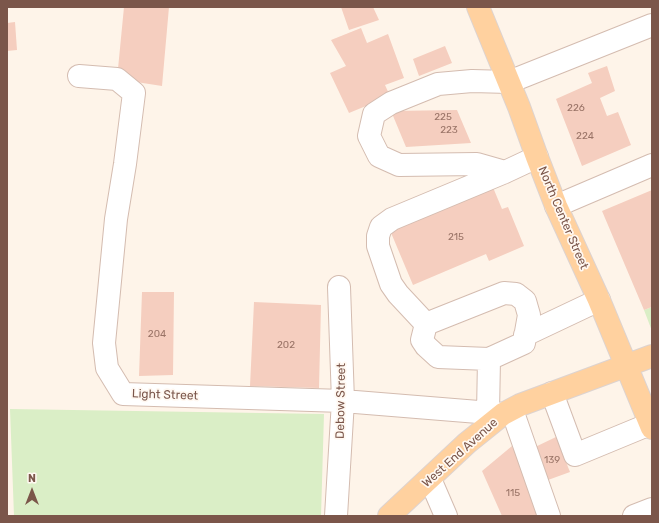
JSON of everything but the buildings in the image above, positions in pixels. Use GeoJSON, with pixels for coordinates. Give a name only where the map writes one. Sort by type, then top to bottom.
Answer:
{"type":"FeatureCollection","features":[{"type":"Feature","properties":{"kind":"main road","name":"North Center Street"},"geometry":{"type":"LineString","coordinates":[[478,7],[519,107],[556,206],[599,300],[651,426]]}},
{"type":"Feature","properties":{"kind":"main road","name":"West End Avenue"},"geometry":{"type":"LineString","coordinates":[[389,516],[501,412],[652,356]]}},
{"type":"Feature","properties":{"kind":"street"},"geometry":{"type":"LineString","coordinates":[[505,172],[477,164],[399,165],[379,156],[369,136],[374,114],[391,103],[438,84],[472,81],[509,82],[652,25]]}},
{"type":"Feature","properties":{"kind":"street","name":"Light Street"},"geometry":{"type":"LineString","coordinates":[[78,76],[117,79],[134,93],[116,219],[104,343],[107,368],[123,394],[344,401],[501,412]]}},
{"type":"Feature","properties":{"kind":"street"},"geometry":{"type":"LineString","coordinates":[[426,324],[398,294],[391,284],[378,246],[378,236],[381,227],[392,219],[505,172],[537,157]]}},
{"type":"Feature","properties":{"kind":"street"},"geometry":{"type":"LineString","coordinates":[[556,206],[652,165]]}},
{"type":"Feature","properties":{"kind":"street","name":"Debow Street"},"geometry":{"type":"LineString","coordinates":[[336,516],[344,401],[339,287]]}},
{"type":"Feature","properties":{"kind":"street"},"geometry":{"type":"LineString","coordinates":[[504,293],[516,294],[525,302],[529,315],[524,344],[489,359],[438,357],[422,340],[426,324],[504,293]]}},
{"type":"Feature","properties":{"kind":"street"},"geometry":{"type":"LineString","coordinates":[[526,335],[599,300]]}},
{"type":"Feature","properties":{"kind":"street"},"geometry":{"type":"LineString","coordinates":[[489,359],[501,412],[549,516]]}},
{"type":"Feature","properties":{"kind":"street"},"geometry":{"type":"LineString","coordinates":[[552,393],[575,455],[651,426]]}},
{"type":"Feature","properties":{"kind":"street"},"geometry":{"type":"LineString","coordinates":[[430,479],[446,516]]}},
{"type":"Feature","properties":{"kind":"street"},"geometry":{"type":"LineString","coordinates":[[634,516],[652,509]]}},
{"type":"Feature","properties":{"kind":"green space"},"geometry":{"type":"Polygon","coordinates":[[[652,307],[652,331],[644,310],[652,307]]]}},
{"type":"Feature","properties":{"kind":"green space"},"geometry":{"type":"Polygon","coordinates":[[[10,409],[324,414],[321,516],[14,516],[10,409]]]}}]}
